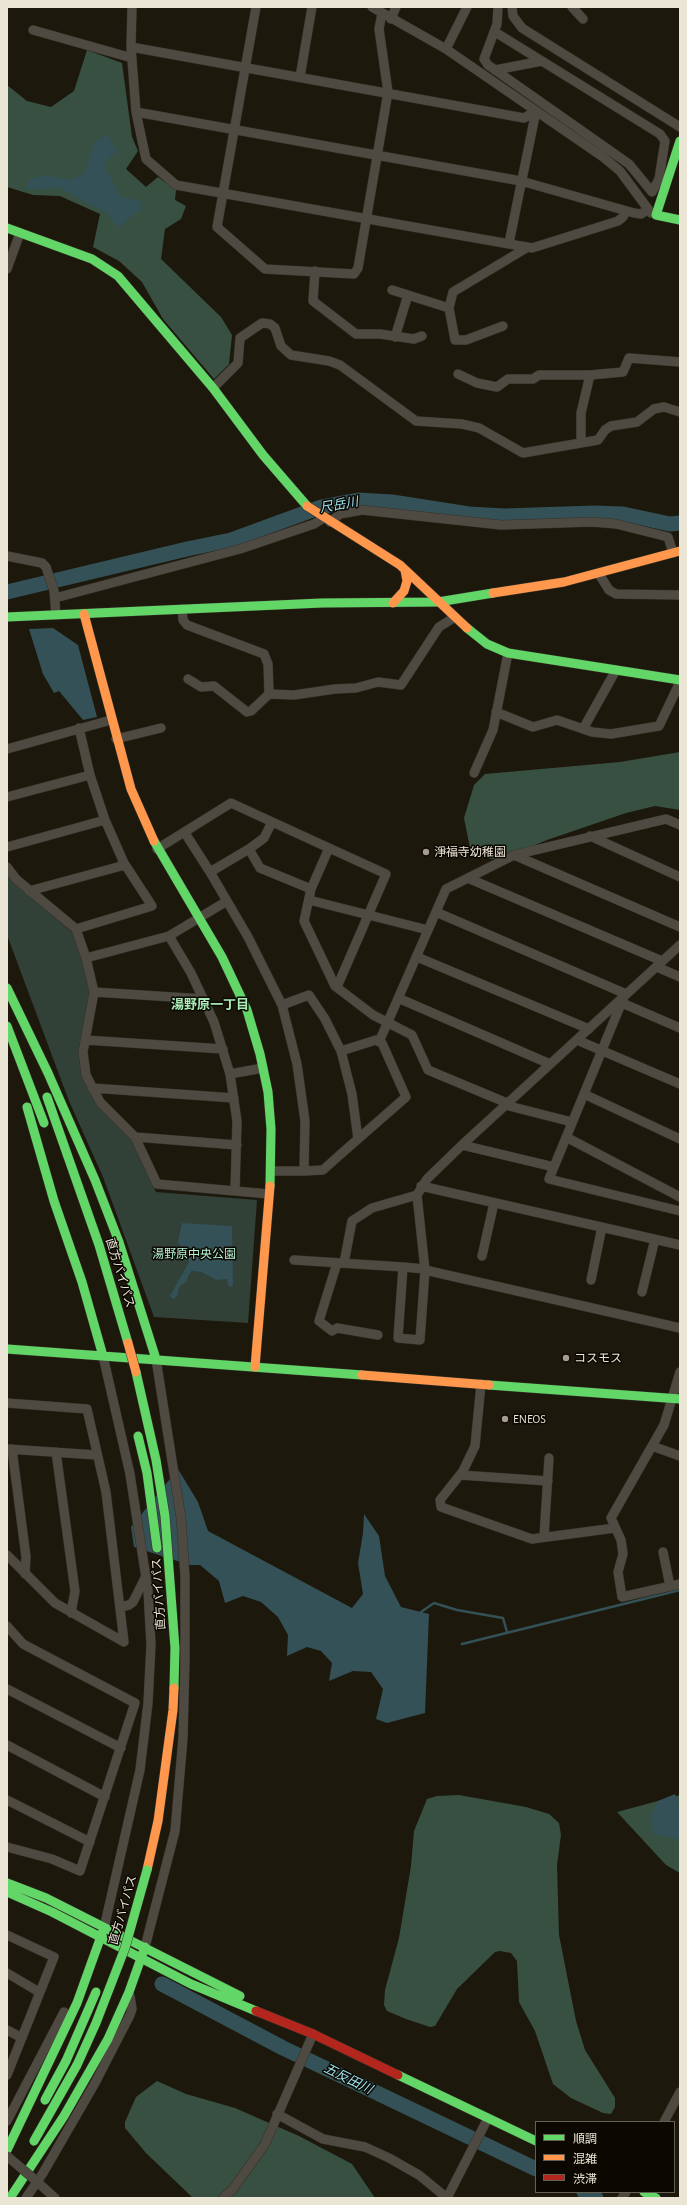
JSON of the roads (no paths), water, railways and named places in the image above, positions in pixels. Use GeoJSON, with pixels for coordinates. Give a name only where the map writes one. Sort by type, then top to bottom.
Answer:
{"type":"FeatureCollection","features":[{"type":"Feature","properties":{"kind":"main road"},"geometry":{"type":"LineString","coordinates":[[680,141],[663,180],[656,215],[680,220]]}},
{"type":"Feature","properties":{"kind":"main road"},"geometry":{"type":"LineString","coordinates":[[7,228],[92,259],[118,276],[213,388],[263,455],[307,506],[325,519],[368,543],[405,570],[482,641],[508,653],[680,681]]}},
{"type":"Feature","properties":{"kind":"main road"},"geometry":{"type":"LineString","coordinates":[[7,617],[322,603],[438,602],[564,582],[600,574],[677,552]]}},
{"type":"Feature","properties":{"kind":"main road"},"geometry":{"type":"LineString","coordinates":[[393,603],[404,591],[407,581],[405,570]]}},
{"type":"Feature","properties":{"kind":"main road"},"geometry":{"type":"LineString","coordinates":[[84,614],[111,720],[131,789],[157,850],[222,957],[247,1010],[263,1068],[268,1092],[271,1129],[271,1171],[255,1366]]}},
{"type":"Feature","properties":{"kind":"main road"},"geometry":{"type":"LineString","coordinates":[[7,988],[48,1074],[95,1180],[119,1242],[156,1359]]}},
{"type":"Feature","properties":{"kind":"main road","name":"直方バイパス"},"geometry":{"type":"LineString","coordinates":[[7,988],[99,1245],[136,1372],[156,1460],[165,1516],[175,1648],[172,1710],[158,1821],[147,1870],[124,1948],[96,2023],[77,2065],[7,2190]]}},
{"type":"Feature","properties":{"kind":"main road"},"geometry":{"type":"LineString","coordinates":[[7,1026],[47,1130]]}},
{"type":"Feature","properties":{"kind":"main road"},"geometry":{"type":"LineString","coordinates":[[7,1041],[54,1201],[82,1282],[103,1356]]}},
{"type":"Feature","properties":{"kind":"main road"},"geometry":{"type":"LineString","coordinates":[[58,1159],[69,1189]]}},
{"type":"Feature","properties":{"kind":"main road"},"geometry":{"type":"LineString","coordinates":[[7,1349],[255,1366],[676,1399]]}},
{"type":"Feature","properties":{"kind":"main road"},"geometry":{"type":"LineString","coordinates":[[120,1350],[123,1365]]}},
{"type":"Feature","properties":{"kind":"main road","name":"直方バイパス"},"geometry":{"type":"LineString","coordinates":[[136,1426],[147,1473],[158,1556]]}},
{"type":"Feature","properties":{"kind":"main road","name":"直方バイパス"},"geometry":{"type":"LineString","coordinates":[[159,1570],[162,1606]]}},
{"type":"Feature","properties":{"kind":"main road"},"geometry":{"type":"LineString","coordinates":[[7,1883],[46,1898],[145,1947],[313,2034],[535,2141]]}},
{"type":"Feature","properties":{"kind":"main road"},"geometry":{"type":"LineString","coordinates":[[7,1892],[205,1990],[313,2034]]}},
{"type":"Feature","properties":{"kind":"main road","name":"直方バイパス"},"geometry":{"type":"LineString","coordinates":[[110,1956],[121,1921]]}},
{"type":"Feature","properties":{"kind":"main road"},"geometry":{"type":"LineString","coordinates":[[7,2150],[76,2004],[104,1928]]}},
{"type":"Feature","properties":{"kind":"main road"},"geometry":{"type":"LineString","coordinates":[[10,2198],[64,2116],[108,2039],[129,1992],[145,1947]]}},
{"type":"Feature","properties":{"kind":"main road"},"geometry":{"type":"LineString","coordinates":[[41,2107],[66,2061],[99,1984]]}},
{"type":"Feature","properties":{"kind":"main road"},"geometry":{"type":"LineString","coordinates":[[7,2166],[19,2147]]}},
{"type":"Feature","properties":{"kind":"main road"},"geometry":{"type":"LineString","coordinates":[[646,2193],[656,2198]]}},
{"type":"Feature","properties":{"kind":"street"},"geometry":{"type":"LineString","coordinates":[[132,7],[131,47],[136,112],[146,159],[176,185],[532,248],[618,221],[623,217],[626,211]]}},
{"type":"Feature","properties":{"kind":"street"},"geometry":{"type":"LineString","coordinates":[[256,7],[217,227],[265,269],[354,274],[358,268],[388,92],[379,29],[382,13]]}},
{"type":"Feature","properties":{"kind":"street"},"geometry":{"type":"LineString","coordinates":[[300,77],[312,7]]}},
{"type":"Feature","properties":{"kind":"street"},"geometry":{"type":"LineString","coordinates":[[372,7],[446,50],[536,111],[551,115],[629,164],[652,192],[663,180],[665,141],[660,134],[495,32]]}},
{"type":"Feature","properties":{"kind":"street"},"geometry":{"type":"LineString","coordinates":[[391,19],[396,7]]}},
{"type":"Feature","properties":{"kind":"street"},"geometry":{"type":"LineString","coordinates":[[446,50],[467,7]]}},
{"type":"Feature","properties":{"kind":"street"},"geometry":{"type":"LineString","coordinates":[[498,7],[495,32],[484,59],[495,70],[620,171],[649,213],[656,215]]}},
{"type":"Feature","properties":{"kind":"street"},"geometry":{"type":"LineString","coordinates":[[512,7],[514,16],[522,28],[680,127]]}},
{"type":"Feature","properties":{"kind":"street"},"geometry":{"type":"LineString","coordinates":[[572,7],[583,19]]}},
{"type":"Feature","properties":{"kind":"street"},"geometry":{"type":"LineString","coordinates":[[33,30],[132,58]]}},
{"type":"Feature","properties":{"kind":"street"},"geometry":{"type":"LineString","coordinates":[[131,47],[388,92],[524,118],[536,111]]}},
{"type":"Feature","properties":{"kind":"street"},"geometry":{"type":"LineString","coordinates":[[495,70],[542,61]]}},
{"type":"Feature","properties":{"kind":"street"},"geometry":{"type":"LineString","coordinates":[[509,243],[536,111]]}},
{"type":"Feature","properties":{"kind":"street"},"geometry":{"type":"LineString","coordinates":[[136,112],[521,181],[641,214],[647,210]]}},
{"type":"Feature","properties":{"kind":"street"},"geometry":{"type":"LineString","coordinates":[[7,269],[20,233]]}},
{"type":"Feature","properties":{"kind":"street"},"geometry":{"type":"LineString","coordinates":[[503,326],[466,340],[455,340],[449,308],[453,292],[528,247]]}},
{"type":"Feature","properties":{"kind":"street"},"geometry":{"type":"LineString","coordinates":[[315,271],[313,301],[356,334],[414,339],[422,336]]}},
{"type":"Feature","properties":{"kind":"street"},"geometry":{"type":"LineString","coordinates":[[392,290],[449,308]]}},
{"type":"Feature","properties":{"kind":"street"},"geometry":{"type":"LineString","coordinates":[[395,337],[408,295]]}},
{"type":"Feature","properties":{"kind":"street"},"geometry":{"type":"LineString","coordinates":[[213,388],[238,363],[240,338],[262,323],[270,324],[275,328],[281,346],[291,355],[329,361],[340,365],[416,421],[462,424],[479,428],[523,453],[598,440],[605,430],[611,426],[637,422],[654,409],[664,407],[680,412]]}},
{"type":"Feature","properties":{"kind":"street"},"geometry":{"type":"LineString","coordinates":[[458,374],[477,383],[497,387],[508,379],[533,379],[538,375],[590,375],[622,372],[629,358],[680,362]]}},
{"type":"Feature","properties":{"kind":"street"},"geometry":{"type":"LineString","coordinates":[[581,443],[581,414],[590,375]]}},
{"type":"Feature","properties":{"kind":"street"},"geometry":{"type":"LineString","coordinates":[[55,598],[240,549],[340,514],[362,510],[501,525],[604,523],[668,537],[677,552]]}},
{"type":"Feature","properties":{"kind":"street"},"geometry":{"type":"LineString","coordinates":[[7,556],[42,563],[46,567],[55,598],[56,615]]}},
{"type":"Feature","properties":{"kind":"street"},"geometry":{"type":"LineString","coordinates":[[600,574],[609,590],[616,594],[680,594]]}},
{"type":"Feature","properties":{"kind":"street"},"geometry":{"type":"LineString","coordinates":[[182,610],[182,620],[187,625],[264,654],[268,664],[269,694]]}},
{"type":"Feature","properties":{"kind":"street"},"geometry":{"type":"LineString","coordinates":[[188,678],[201,687],[214,686],[246,712],[251,711],[269,694],[294,695],[335,689],[356,688],[378,682],[401,685],[439,627],[455,617]]}},
{"type":"Feature","properties":{"kind":"street"},"geometry":{"type":"LineString","coordinates":[[474,773],[493,730],[508,653]]}},
{"type":"Feature","properties":{"kind":"street"},"geometry":{"type":"LineString","coordinates":[[583,730],[616,670]]}},
{"type":"Feature","properties":{"kind":"street"},"geometry":{"type":"LineString","coordinates":[[496,712],[532,727],[557,720],[583,730],[602,734],[659,726],[680,681]]}},
{"type":"Feature","properties":{"kind":"street"},"geometry":{"type":"LineString","coordinates":[[7,749],[111,720]]}},
{"type":"Feature","properties":{"kind":"street"},"geometry":{"type":"LineString","coordinates":[[116,738],[161,727]]}},
{"type":"Feature","properties":{"kind":"street"},"geometry":{"type":"LineString","coordinates":[[76,930],[152,906],[125,865],[105,820],[90,775],[79,728]]}},
{"type":"Feature","properties":{"kind":"street"},"geometry":{"type":"LineString","coordinates":[[7,797],[90,775]]}},
{"type":"Feature","properties":{"kind":"street"},"geometry":{"type":"LineString","coordinates":[[157,850],[231,803],[386,874],[367,914],[337,987]]}},
{"type":"Feature","properties":{"kind":"street"},"geometry":{"type":"LineString","coordinates":[[379,1042],[446,889],[514,855],[666,819],[680,825]]}},
{"type":"Feature","properties":{"kind":"street"},"geometry":{"type":"LineString","coordinates":[[7,847],[105,820]]}},
{"type":"Feature","properties":{"kind":"street"},"geometry":{"type":"LineString","coordinates":[[210,872],[249,849],[264,838],[272,822]]}},
{"type":"Feature","properties":{"kind":"street"},"geometry":{"type":"LineString","coordinates":[[185,833],[227,901],[266,971],[282,1005],[297,1064],[305,1121],[304,1172]]}},
{"type":"Feature","properties":{"kind":"street"},"geometry":{"type":"LineString","coordinates":[[590,836],[680,877]]}},
{"type":"Feature","properties":{"kind":"street"},"geometry":{"type":"LineString","coordinates":[[329,848],[311,889],[304,921],[337,987],[387,1023],[412,1035],[428,1070],[506,1104],[572,1122]]}},
{"type":"Feature","properties":{"kind":"street"},"geometry":{"type":"LineString","coordinates":[[249,849],[260,868],[311,889]]}},
{"type":"Feature","properties":{"kind":"street"},"geometry":{"type":"LineString","coordinates":[[514,855],[680,927]]}},
{"type":"Feature","properties":{"kind":"street"},"geometry":{"type":"LineString","coordinates":[[29,891],[125,865]]}},
{"type":"Feature","properties":{"kind":"street"},"geometry":{"type":"LineString","coordinates":[[7,867],[16,879],[29,891],[76,930],[86,958],[94,992],[85,1040],[84,1064],[92,1088],[100,1102],[135,1137],[157,1184],[269,1194]]}},
{"type":"Feature","properties":{"kind":"street"},"geometry":{"type":"LineString","coordinates":[[470,878],[659,964],[680,977]]}},
{"type":"Feature","properties":{"kind":"street"},"geometry":{"type":"LineString","coordinates":[[309,900],[428,930]]}},
{"type":"Feature","properties":{"kind":"street"},"geometry":{"type":"LineString","coordinates":[[86,958],[168,936],[227,901]]}},
{"type":"Feature","properties":{"kind":"street"},"geometry":{"type":"LineString","coordinates":[[436,912],[624,998],[680,1028]]}},
{"type":"Feature","properties":{"kind":"street"},"geometry":{"type":"LineString","coordinates":[[168,936],[204,999],[230,1074],[234,1098],[237,1145],[235,1191]]}},
{"type":"Feature","properties":{"kind":"street"},"geometry":{"type":"LineString","coordinates":[[403,1267],[398,1338],[420,1340],[425,1270],[417,1195],[421,1186],[506,1104],[624,998],[680,945]]}},
{"type":"Feature","properties":{"kind":"street"},"geometry":{"type":"LineString","coordinates":[[417,956],[589,1028]]}},
{"type":"Feature","properties":{"kind":"street"},"geometry":{"type":"LineString","coordinates":[[94,992],[204,999]]}},
{"type":"Feature","properties":{"kind":"street"},"geometry":{"type":"LineString","coordinates":[[282,1005],[309,995],[325,1020],[340,1051],[352,1094],[358,1140]]}},
{"type":"Feature","properties":{"kind":"street"},"geometry":{"type":"LineString","coordinates":[[398,998],[550,1064]]}},
{"type":"Feature","properties":{"kind":"street"},"geometry":{"type":"LineString","coordinates":[[624,998],[549,1179],[680,1211]]}},
{"type":"Feature","properties":{"kind":"street"},"geometry":{"type":"LineString","coordinates":[[85,1040],[222,1049]]}},
{"type":"Feature","properties":{"kind":"street"},"geometry":{"type":"LineString","coordinates":[[271,1171],[304,1172],[322,1170],[406,1097],[382,1043],[376,1040],[340,1051]]}},
{"type":"Feature","properties":{"kind":"street"},"geometry":{"type":"LineString","coordinates":[[577,1040],[680,1084]]}},
{"type":"Feature","properties":{"kind":"street"},"geometry":{"type":"LineString","coordinates":[[230,1074],[263,1068]]}},
{"type":"Feature","properties":{"kind":"street"},"geometry":{"type":"LineString","coordinates":[[92,1088],[234,1098]]}},
{"type":"Feature","properties":{"kind":"street"},"geometry":{"type":"LineString","coordinates":[[584,1094],[680,1140]]}},
{"type":"Feature","properties":{"kind":"street"},"geometry":{"type":"LineString","coordinates":[[135,1137],[237,1145]]}},
{"type":"Feature","properties":{"kind":"street"},"geometry":{"type":"LineString","coordinates":[[566,1137],[680,1197]]}},
{"type":"Feature","properties":{"kind":"street"},"geometry":{"type":"LineString","coordinates":[[462,1145],[554,1167]]}},
{"type":"Feature","properties":{"kind":"street"},"geometry":{"type":"LineString","coordinates":[[421,1186],[680,1245]]}},
{"type":"Feature","properties":{"kind":"street"},"geometry":{"type":"LineString","coordinates":[[378,1334],[337,1328],[332,1331],[319,1321],[340,1263],[352,1221],[372,1208],[417,1195]]}},
{"type":"Feature","properties":{"kind":"street"},"geometry":{"type":"LineString","coordinates":[[482,1256],[494,1203]]}},
{"type":"Feature","properties":{"kind":"street"},"geometry":{"type":"LineString","coordinates":[[591,1280],[602,1227]]}},
{"type":"Feature","properties":{"kind":"street"},"geometry":{"type":"LineString","coordinates":[[642,1292],[655,1239]]}},
{"type":"Feature","properties":{"kind":"street"},"geometry":{"type":"LineString","coordinates":[[294,1260],[403,1267],[425,1270],[680,1328]]}},
{"type":"Feature","properties":{"kind":"street"},"geometry":{"type":"LineString","coordinates":[[103,1356],[130,1474],[146,1576],[151,1645],[148,1703],[140,1770],[104,1928]]}},
{"type":"Feature","properties":{"kind":"street"},"geometry":{"type":"LineString","coordinates":[[145,1947],[175,1831],[183,1738],[185,1660],[185,1576],[181,1518],[156,1359]]}},
{"type":"Feature","properties":{"kind":"street"},"geometry":{"type":"LineString","coordinates":[[680,1372],[676,1399],[652,1446],[611,1518],[621,1540],[623,1554],[618,1572],[622,1596],[680,1584]]}},
{"type":"Feature","properties":{"kind":"street"},"geometry":{"type":"LineString","coordinates":[[481,1384],[475,1446],[460,1475],[440,1500],[441,1507],[532,1539],[615,1528]]}},
{"type":"Feature","properties":{"kind":"street"},"geometry":{"type":"LineString","coordinates":[[7,1402],[87,1409],[106,1492],[124,1642],[55,1603],[7,1554]]}},
{"type":"Feature","properties":{"kind":"street"},"geometry":{"type":"LineString","coordinates":[[652,1446],[680,1456]]}},
{"type":"Feature","properties":{"kind":"street"},"geometry":{"type":"LineString","coordinates":[[25,1574],[26,1557],[10,1449],[97,1455]]}},
{"type":"Feature","properties":{"kind":"street"},"geometry":{"type":"LineString","coordinates":[[56,1452],[75,1591],[72,1613]]}},
{"type":"Feature","properties":{"kind":"street"},"geometry":{"type":"LineString","coordinates":[[544,1537],[549,1458]]}},
{"type":"Feature","properties":{"kind":"street"},"geometry":{"type":"LineString","coordinates":[[460,1475],[548,1481]]}},
{"type":"Feature","properties":{"kind":"street"},"geometry":{"type":"LineString","coordinates":[[663,1552],[670,1586]]}},
{"type":"Feature","properties":{"kind":"street"},"geometry":{"type":"LineString","coordinates":[[120,1607],[129,1605],[133,1602],[146,1576]]}},
{"type":"Feature","properties":{"kind":"street"},"geometry":{"type":"LineString","coordinates":[[7,1626],[23,1644],[135,1704],[80,1871],[52,1859],[7,1847]]}},
{"type":"Feature","properties":{"kind":"street"},"geometry":{"type":"LineString","coordinates":[[7,1688],[121,1748]]}},
{"type":"Feature","properties":{"kind":"street"},"geometry":{"type":"LineString","coordinates":[[7,1746],[105,1797]]}},
{"type":"Feature","properties":{"kind":"street"},"geometry":{"type":"LineString","coordinates":[[7,1800],[90,1842]]}},
{"type":"Feature","properties":{"kind":"street"},"geometry":{"type":"LineString","coordinates":[[7,1935],[54,1957],[7,2075]]}},
{"type":"Feature","properties":{"kind":"street"},"geometry":{"type":"LineString","coordinates":[[7,1973],[39,1992]]}},
{"type":"Feature","properties":{"kind":"street"},"geometry":{"type":"LineString","coordinates":[[26,2198],[35,2180],[95,2083],[130,2015],[132,2008],[129,1992]]}},
{"type":"Feature","properties":{"kind":"street"},"geometry":{"type":"LineString","coordinates":[[7,2121],[65,2009],[76,2004]]}},
{"type":"Feature","properties":{"kind":"street"},"geometry":{"type":"LineString","coordinates":[[7,2030],[22,2038]]}},
{"type":"Feature","properties":{"kind":"street"},"geometry":{"type":"LineString","coordinates":[[223,2198],[233,2189],[265,2144],[313,2034]]}},
{"type":"Feature","properties":{"kind":"street"},"geometry":{"type":"LineString","coordinates":[[665,2121],[680,2092]]}},
{"type":"Feature","properties":{"kind":"street"},"geometry":{"type":"LineString","coordinates":[[277,2114],[323,2139],[365,2147],[388,2158],[419,2175],[447,2198],[488,2118]]}},
{"type":"Feature","properties":{"kind":"street"},"geometry":{"type":"LineString","coordinates":[[7,2156],[55,2198]]}},
{"type":"Feature","properties":{"kind":"water"},"geometry":{"type":"Polygon","coordinates":[[[107,134],[118,153],[111,156],[104,165],[109,175],[121,197],[141,201],[141,209],[117,228],[108,214],[60,188],[25,189],[30,179],[46,175],[70,180],[84,174],[94,143],[107,134]]]}},
{"type":"Feature","properties":{"kind":"water"},"geometry":{"type":"Polygon","coordinates":[[[53,628],[78,645],[97,717],[83,720],[59,691],[54,693],[43,674],[29,629],[53,628]]]}},
{"type":"Feature","properties":{"kind":"water"},"geometry":{"type":"Polygon","coordinates":[[[182,1223],[232,1226],[233,1286],[229,1287],[227,1279],[216,1280],[202,1272],[192,1271],[186,1282],[179,1287],[177,1296],[173,1299],[170,1296],[189,1262],[178,1242],[182,1223]]]}},
{"type":"Feature","properties":{"kind":"water"},"geometry":{"type":"Polygon","coordinates":[[[178,1469],[198,1502],[208,1531],[352,1608],[363,1594],[358,1563],[363,1533],[364,1514],[379,1536],[385,1576],[401,1607],[429,1614],[425,1713],[387,1723],[376,1719],[383,1689],[371,1672],[353,1671],[329,1681],[332,1663],[321,1651],[307,1647],[287,1656],[288,1635],[278,1617],[261,1602],[243,1596],[225,1603],[219,1581],[200,1565],[190,1565],[134,1547],[131,1527],[178,1469]]]}},
{"type":"Feature","properties":{"kind":"water"},"geometry":{"type":"Polygon","coordinates":[[[675,1794],[680,1809],[680,1840],[653,1834],[651,1818],[658,1801],[675,1794]]]}},
{"type":"Feature","properties":{"kind":"waterway","name":"尺岳川"},"geometry":{"type":"LineString","coordinates":[[7,592],[231,540],[321,507],[358,500],[392,502],[469,514],[504,516],[594,513],[623,514],[670,524],[680,523]]}},
{"type":"Feature","properties":{"kind":"waterway"},"geometry":{"type":"LineString","coordinates":[[462,1644],[680,1590]]}},
{"type":"Feature","properties":{"kind":"waterway"},"geometry":{"type":"LineString","coordinates":[[421,1612],[434,1603],[457,1610],[503,1618],[507,1632]]}},
{"type":"Feature","properties":{"kind":"waterway","name":"五反田川"},"geometry":{"type":"LineString","coordinates":[[162,1984],[283,2048],[535,2169]]}},
{"type":"Feature","properties":{"kind":"waterway","name":"五反田川"},"geometry":{"type":"LineString","coordinates":[[586,2193],[596,2198]]}},
{"type":"Feature","properties":{"kind":"place","name":"淨福寺幼稚園"},"geometry":{"type":"Point","coordinates":[426,852]}},
{"type":"Feature","properties":{"kind":"place","name":"コスモス"},"geometry":{"type":"Point","coordinates":[566,1358]}},
{"type":"Feature","properties":{"kind":"place","name":"ENEOS"},"geometry":{"type":"Point","coordinates":[505,1419]}},
{"type":"Feature","properties":{"kind":"district","name":"湯野原一丁目"},"geometry":{"type":"Point","coordinates":[210,1005]}},
{"type":"Feature","properties":{"kind":"park label","name":"湯野原中央公園"},"geometry":{"type":"Point","coordinates":[194,1254]}}]}
